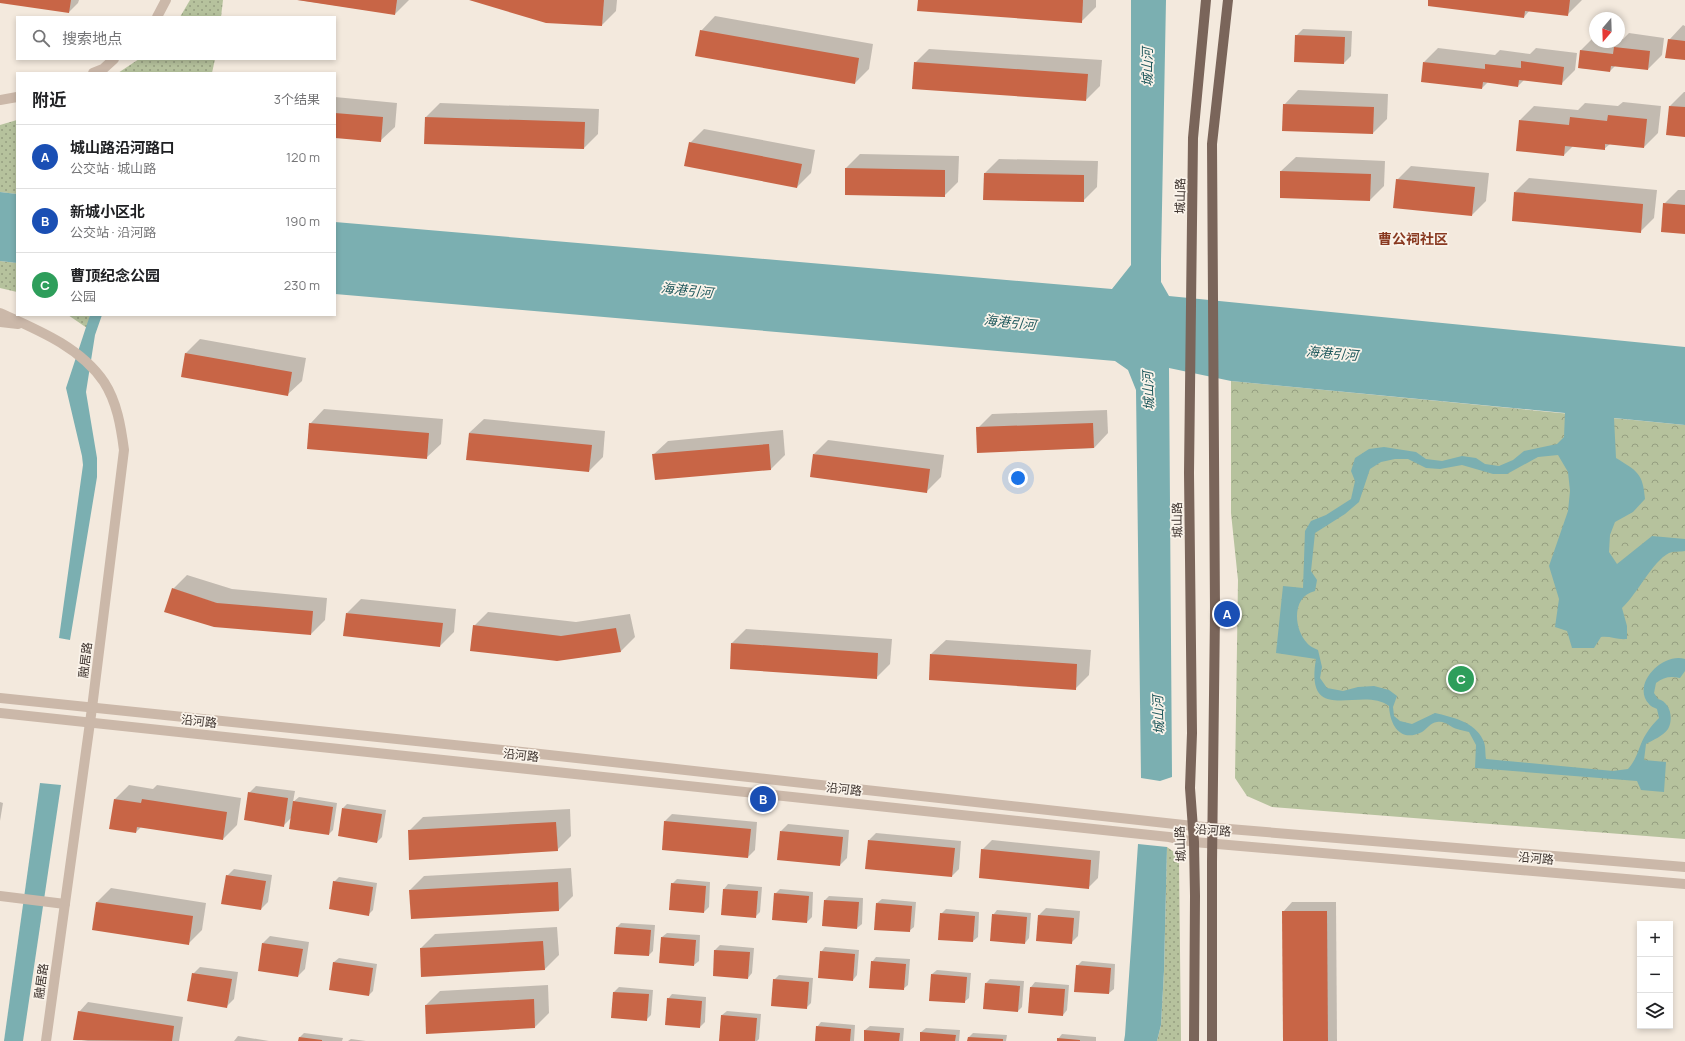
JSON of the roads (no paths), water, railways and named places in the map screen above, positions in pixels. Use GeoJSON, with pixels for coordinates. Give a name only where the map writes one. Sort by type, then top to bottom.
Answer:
{"type":"FeatureCollection","features":[{"type":"Feature","properties":{"kind":"main road","name":"城山路"},"geometry":{"type":"LineString","coordinates":[[1194,1041],[1194,842],[1190,788],[1192,733],[1189,473],[1193,138],[1206,0]]}},
{"type":"Feature","properties":{"kind":"main road"},"geometry":{"type":"LineString","coordinates":[[1212,1041],[1212,828],[1215,612],[1212,144],[1228,0]]}},
{"type":"Feature","properties":{"kind":"street"},"geometry":{"type":"LineString","coordinates":[[158,16],[166,0]]}},
{"type":"Feature","properties":{"kind":"street"},"geometry":{"type":"LineString","coordinates":[[96,72],[103,69],[113,60]]}},
{"type":"Feature","properties":{"kind":"street"},"geometry":{"type":"LineString","coordinates":[[0,100],[16,97]]}},
{"type":"Feature","properties":{"kind":"street","name":"融居路"},"geometry":{"type":"LineString","coordinates":[[0,313],[26,324],[70,348],[88,364],[104,383],[121,423],[124,450],[92,708],[46,1041]]}},
{"type":"Feature","properties":{"kind":"street"},"geometry":{"type":"LineString","coordinates":[[0,322],[26,324]]}},
{"type":"Feature","properties":{"kind":"street","name":"沿河路"},"geometry":{"type":"LineString","coordinates":[[0,698],[514,751],[1212,828],[1685,867]]}},
{"type":"Feature","properties":{"kind":"street","name":"沿河路"},"geometry":{"type":"LineString","coordinates":[[0,713],[1146,835],[1194,842],[1212,842],[1685,884]]}},
{"type":"Feature","properties":{"kind":"street"},"geometry":{"type":"LineString","coordinates":[[0,896],[65,904]]}},
{"type":"Feature","properties":{"kind":"water"},"geometry":{"type":"Polygon","coordinates":[[[1131,0],[1166,0],[1161,282],[1169,296],[1685,347],[1685,425],[1614,418],[1616,458],[1638,474],[1643,483],[1645,499],[1633,512],[1615,522],[1610,535],[1609,552],[1617,564],[1652,536],[1685,539],[1685,551],[1671,552],[1663,557],[1651,570],[1622,608],[1627,626],[1627,639],[1601,637],[1594,648],[1572,648],[1567,631],[1555,627],[1559,599],[1549,566],[1568,511],[1570,491],[1568,472],[1558,455],[1538,457],[1507,474],[1493,474],[1462,465],[1440,469],[1426,468],[1408,459],[1395,459],[1381,462],[1370,469],[1359,502],[1345,514],[1315,533],[1311,571],[1317,580],[1315,591],[1307,594],[1302,599],[1297,613],[1297,621],[1302,637],[1309,645],[1318,650],[1322,667],[1320,678],[1327,688],[1343,691],[1358,687],[1374,686],[1389,690],[1397,696],[1393,707],[1394,716],[1400,721],[1412,724],[1435,713],[1462,721],[1475,729],[1483,740],[1485,744],[1486,759],[1613,771],[1628,769],[1634,760],[1646,733],[1659,718],[1657,709],[1650,705],[1644,696],[1646,680],[1659,665],[1667,660],[1676,658],[1685,659],[1685,671],[1680,678],[1664,678],[1656,683],[1654,693],[1658,699],[1665,703],[1668,707],[1671,720],[1668,729],[1663,734],[1646,744],[1644,760],[1666,762],[1664,792],[1641,790],[1637,781],[1475,768],[1476,745],[1469,732],[1440,722],[1432,724],[1422,732],[1414,735],[1402,734],[1391,720],[1389,706],[1378,701],[1327,699],[1319,692],[1315,680],[1316,659],[1276,653],[1283,586],[1303,588],[1305,531],[1311,521],[1326,515],[1351,499],[1355,481],[1351,471],[1355,458],[1369,449],[1384,447],[1416,452],[1426,459],[1442,461],[1462,456],[1476,458],[1485,464],[1499,466],[1513,460],[1524,451],[1557,444],[1564,437],[1565,413],[1231,381],[1169,368],[1172,777],[1160,781],[1141,778],[1136,390],[1128,370],[1115,361],[336,294],[336,222],[1112,289],[1131,265],[1131,0]]]}},
{"type":"Feature","properties":{"kind":"water"},"geometry":{"type":"Polygon","coordinates":[[[0,192],[16,194],[16,263],[0,261],[0,192]]]}},
{"type":"Feature","properties":{"kind":"water"},"geometry":{"type":"Polygon","coordinates":[[[90,316],[102,316],[95,335],[86,392],[97,458],[97,477],[70,640],[59,638],[83,465],[66,388],[90,316]]]}},
{"type":"Feature","properties":{"kind":"water"},"geometry":{"type":"Polygon","coordinates":[[[40,783],[61,785],[23,1041],[4,1041],[40,783]]]}},
{"type":"Feature","properties":{"kind":"water"},"geometry":{"type":"Polygon","coordinates":[[[1138,844],[1167,847],[1164,971],[1161,1025],[1157,1041],[1124,1041],[1138,844]]]}},
{"type":"Feature","properties":{"kind":"place","name":"城山路沿河路口"},"geometry":{"type":"Point","coordinates":[1227,614]}},
{"type":"Feature","properties":{"kind":"place","name":"曹顶纪念公园"},"geometry":{"type":"Point","coordinates":[1461,679]}},
{"type":"Feature","properties":{"kind":"place","name":"新城小区北"},"geometry":{"type":"Point","coordinates":[763,799]}},
{"type":"Feature","properties":{"kind":"district","name":"曹公祠社区"},"geometry":{"type":"Point","coordinates":[1413,238]}},
{"type":"Feature","properties":{"kind":"water label","name":"城山河"},"geometry":{"type":"Point","coordinates":[1147,67]}},
{"type":"Feature","properties":{"kind":"water label","name":"海港引河"},"geometry":{"type":"Point","coordinates":[687,290]}},
{"type":"Feature","properties":{"kind":"water label","name":"海港引河"},"geometry":{"type":"Point","coordinates":[1010,322]}},
{"type":"Feature","properties":{"kind":"water label","name":"海港引河"},"geometry":{"type":"Point","coordinates":[1332,353]}},
{"type":"Feature","properties":{"kind":"water label","name":"城山河"},"geometry":{"type":"Point","coordinates":[1148,391]}},
{"type":"Feature","properties":{"kind":"water label","name":"城山河"},"geometry":{"type":"Point","coordinates":[1158,715]}}]}
